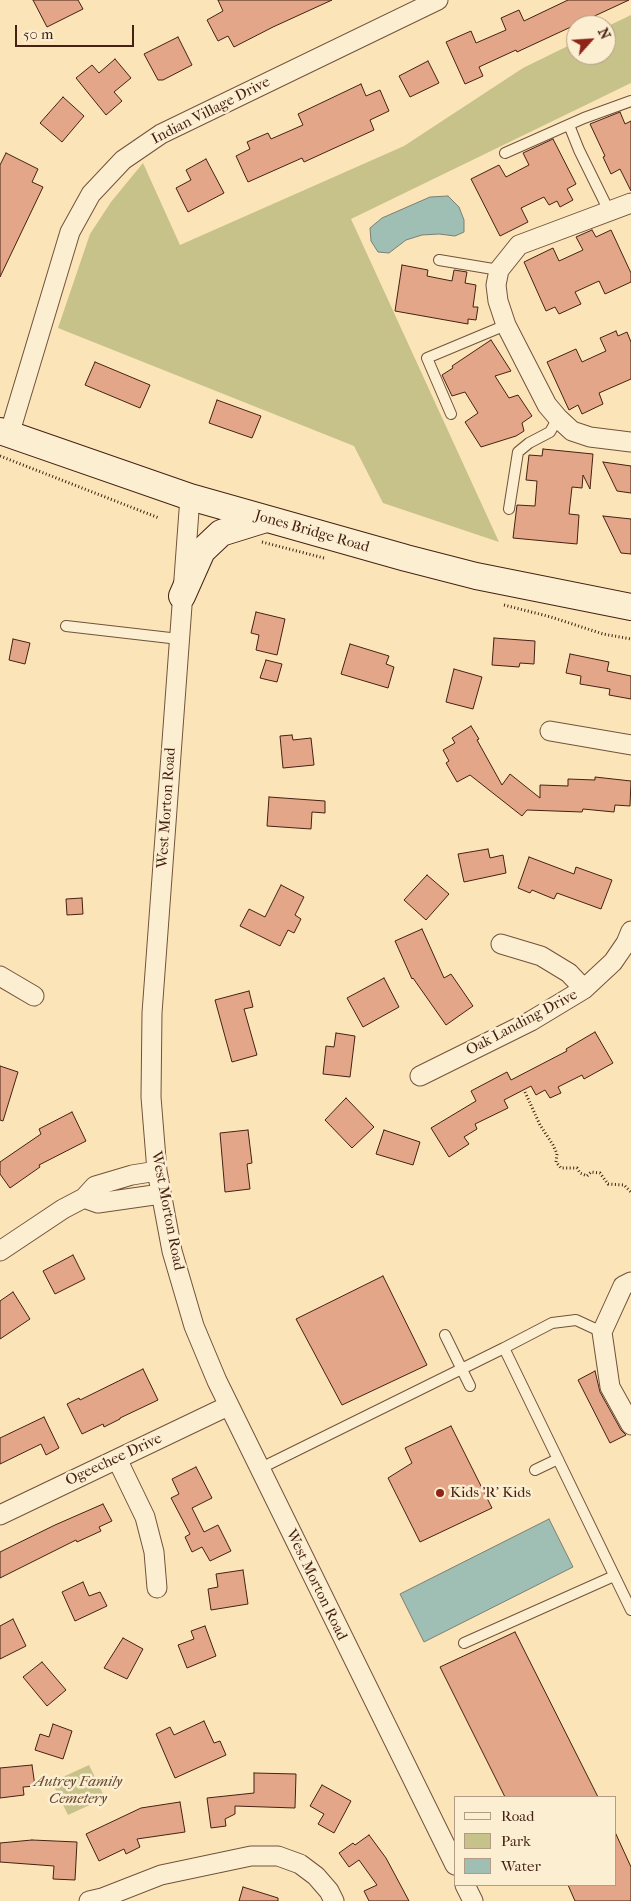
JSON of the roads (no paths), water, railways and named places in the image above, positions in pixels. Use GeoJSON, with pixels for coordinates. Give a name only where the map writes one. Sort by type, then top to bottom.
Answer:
{"type":"FeatureCollection","features":[{"type":"Feature","properties":{"kind":"main road","name":"Jones Bridge Road"},"geometry":{"type":"LineString","coordinates":[[3,441],[190,497],[406,558],[476,576],[631,607]]}},
{"type":"Feature","properties":{"kind":"main road"},"geometry":{"type":"LineString","coordinates":[[182,596],[202,551],[221,533],[266,519]]}},
{"type":"Feature","properties":{"kind":"street","name":"Indian Village Drive"},"geometry":{"type":"LineString","coordinates":[[3,441],[70,232],[91,194],[123,160],[162,134],[438,0]]}},
{"type":"Feature","properties":{"kind":"street"},"geometry":{"type":"LineString","coordinates":[[624,208],[519,245],[499,270],[496,285],[498,301],[506,325],[547,405],[558,418],[572,431],[590,437],[631,442]]}},
{"type":"Feature","properties":{"kind":"street","name":"West Morton Road"},"geometry":{"type":"LineString","coordinates":[[190,497],[152,1013],[151,1097],[157,1171],[172,1251],[194,1326],[228,1406],[454,1863]]}},
{"type":"Feature","properties":{"kind":"street"},"geometry":{"type":"LineString","coordinates":[[550,731],[631,745]]}},
{"type":"Feature","properties":{"kind":"street","name":"Oak Landing Drive"},"geometry":{"type":"LineString","coordinates":[[420,1076],[531,1021],[584,989],[613,962],[631,932]]}},
{"type":"Feature","properties":{"kind":"street"},"geometry":{"type":"LineString","coordinates":[[501,944],[540,956],[569,973],[584,989]]}},
{"type":"Feature","properties":{"kind":"street"},"geometry":{"type":"LineString","coordinates":[[0,976],[34,996]]}},
{"type":"Feature","properties":{"kind":"street"},"geometry":{"type":"LineString","coordinates":[[0,1250],[63,1209],[84,1198],[95,1186],[132,1175],[157,1171]]}},
{"type":"Feature","properties":{"kind":"street"},"geometry":{"type":"LineString","coordinates":[[84,1198],[98,1203],[161,1194]]}},
{"type":"Feature","properties":{"kind":"street"},"geometry":{"type":"LineString","coordinates":[[631,1282],[623,1286],[602,1332],[610,1387],[631,1425]]}},
{"type":"Feature","properties":{"kind":"street","name":"Ogeechee Drive"},"geometry":{"type":"LineString","coordinates":[[0,1515],[228,1406]]}},
{"type":"Feature","properties":{"kind":"street"},"geometry":{"type":"LineString","coordinates":[[117,1459],[145,1517],[154,1552],[157,1588]]}},
{"type":"Feature","properties":{"kind":"street"},"geometry":{"type":"LineString","coordinates":[[89,1901],[102,1898],[161,1875],[251,1856],[278,1856],[300,1864],[316,1876],[334,1901]]}},
{"type":"Feature","properties":{"kind":"street"},"geometry":{"type":"LineString","coordinates":[[466,1886],[473,1901]]}},
{"type":"Feature","properties":{"kind":"lane"},"geometry":{"type":"LineString","coordinates":[[505,153],[631,101]]}},
{"type":"Feature","properties":{"kind":"lane"},"geometry":{"type":"LineString","coordinates":[[569,125],[579,150],[624,208]]}},
{"type":"Feature","properties":{"kind":"lane"},"geometry":{"type":"LineString","coordinates":[[439,260],[499,270]]}},
{"type":"Feature","properties":{"kind":"lane"},"geometry":{"type":"LineString","coordinates":[[451,414],[427,358],[506,325]]}},
{"type":"Feature","properties":{"kind":"lane"},"geometry":{"type":"LineString","coordinates":[[509,509],[518,452],[529,443],[550,432],[558,418]]}},
{"type":"Feature","properties":{"kind":"lane"},"geometry":{"type":"LineString","coordinates":[[66,626],[179,639]]}},
{"type":"Feature","properties":{"kind":"lane"},"geometry":{"type":"LineString","coordinates":[[259,1469],[552,1323],[576,1320],[602,1332]]}},
{"type":"Feature","properties":{"kind":"lane"},"geometry":{"type":"LineString","coordinates":[[445,1335],[470,1386]]}},
{"type":"Feature","properties":{"kind":"lane"},"geometry":{"type":"LineString","coordinates":[[504,1348],[631,1610]]}},
{"type":"Feature","properties":{"kind":"lane"},"geometry":{"type":"LineString","coordinates":[[536,1470],[558,1460]]}},
{"type":"Feature","properties":{"kind":"lane"},"geometry":{"type":"LineString","coordinates":[[464,1643],[614,1576]]}},
{"type":"Feature","properties":{"kind":"water"},"geometry":{"type":"Polygon","coordinates":[[[448,196],[459,207],[464,220],[464,232],[455,236],[439,234],[422,235],[406,240],[389,253],[378,252],[371,241],[370,228],[382,218],[430,197],[448,196]]]}},
{"type":"Feature","properties":{"kind":"water"},"geometry":{"type":"Polygon","coordinates":[[[549,1519],[573,1567],[424,1642],[400,1594],[549,1519]]]}},
{"type":"Feature","properties":{"kind":"place","name":"Kids 'R' Kids"},"geometry":{"type":"Point","coordinates":[440,1493]}},
{"type":"Feature","properties":{"kind":"park label","name":"Autrey Family Cemetery"},"geometry":{"type":"Point","coordinates":[78,1790]}}]}
